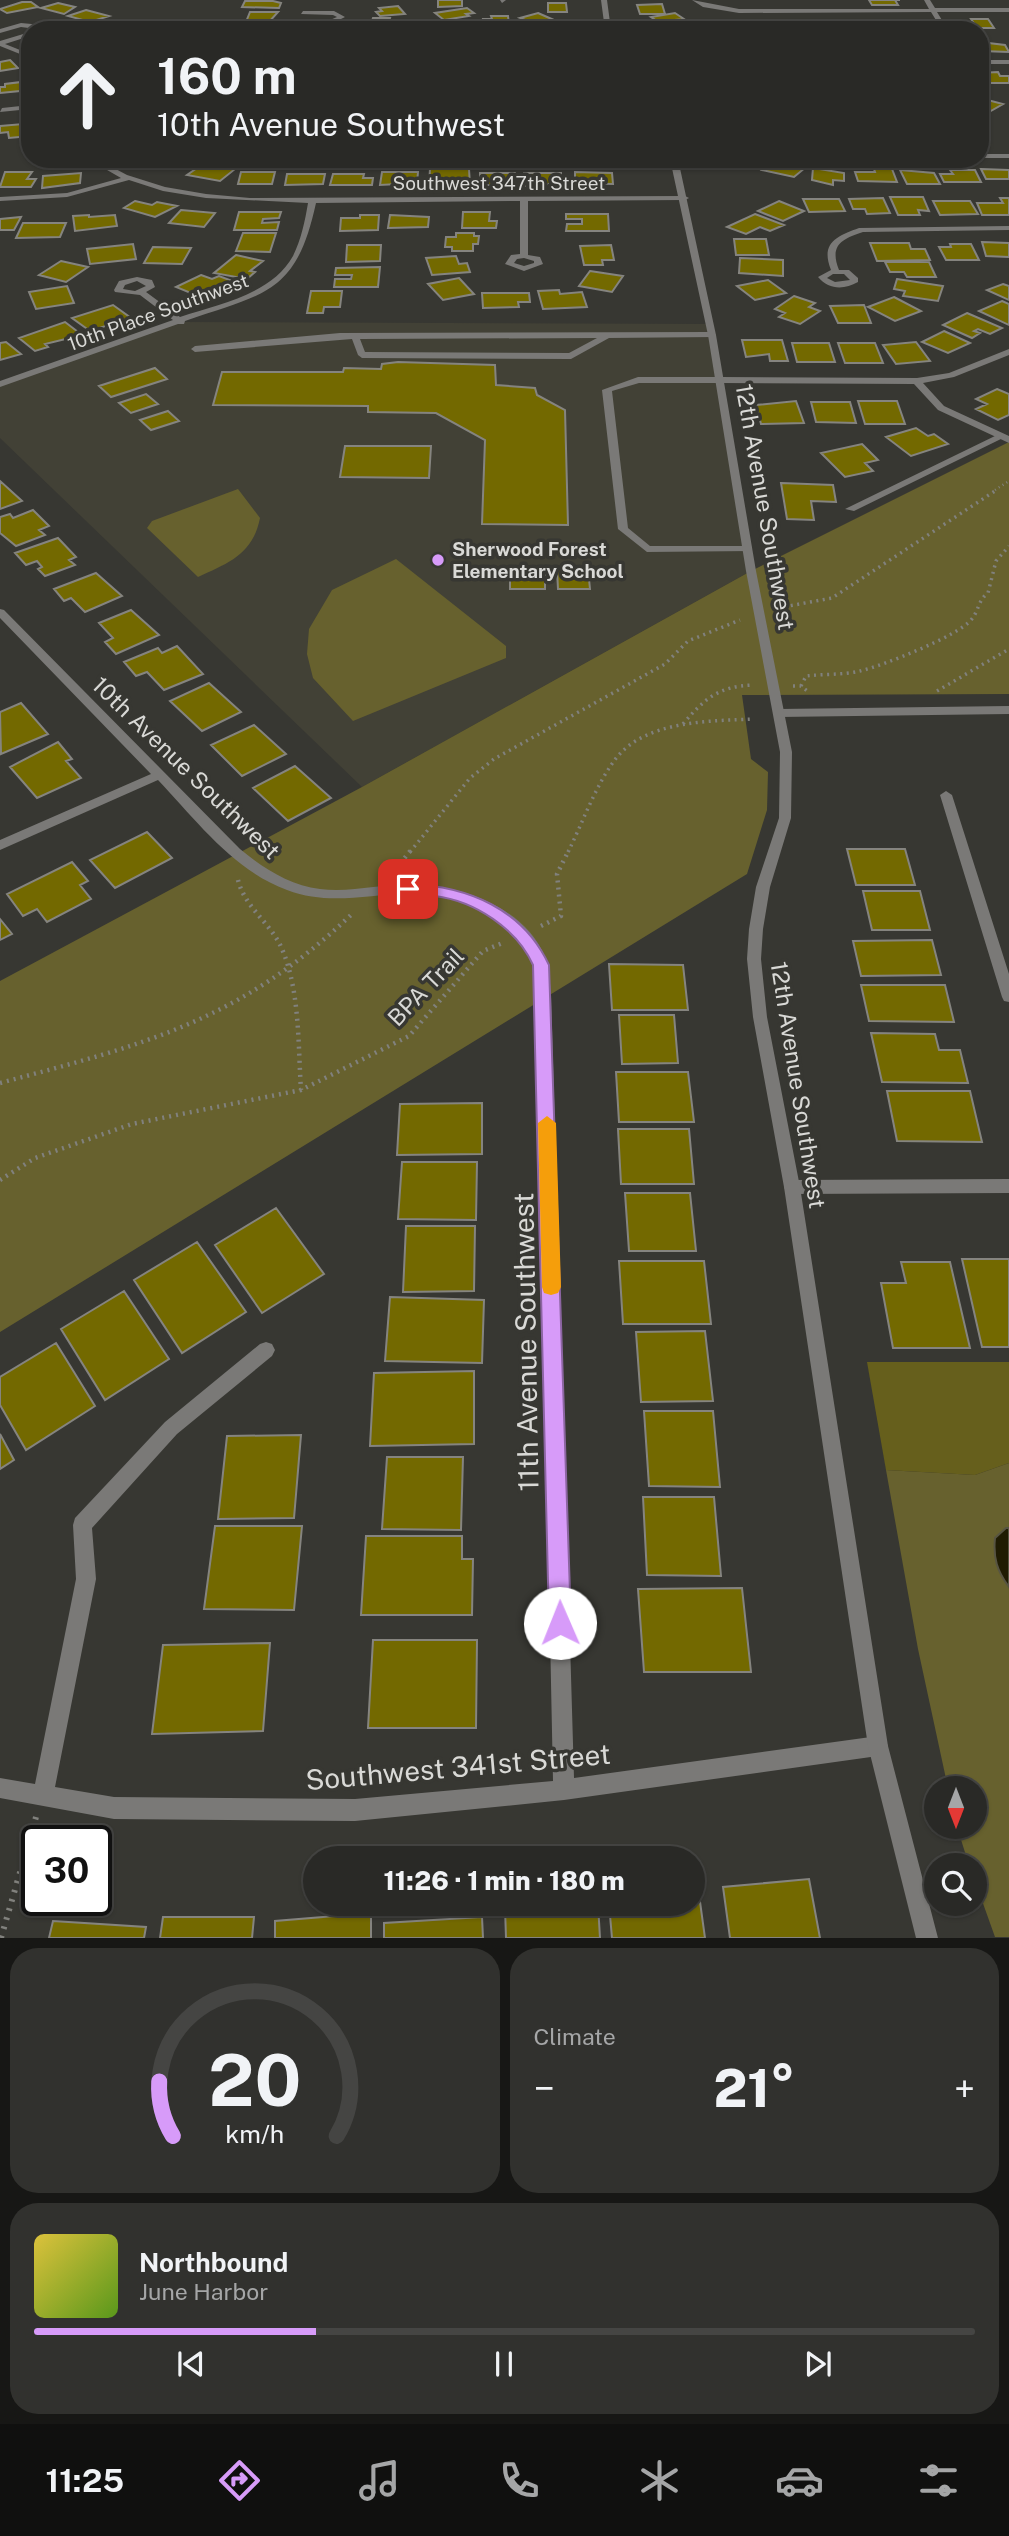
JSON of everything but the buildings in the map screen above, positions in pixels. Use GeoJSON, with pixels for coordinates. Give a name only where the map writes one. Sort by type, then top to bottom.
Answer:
{"type":"FeatureCollection","features":[{"type":"Feature","properties":{"kind":"street"},"geometry":{"type":"LineString","coordinates":[[301,21],[306,0]]}},
{"type":"Feature","properties":{"kind":"street"},"geometry":{"type":"LineString","coordinates":[[604,0],[607,21]]}},
{"type":"Feature","properties":{"kind":"street"},"geometry":{"type":"LineString","coordinates":[[695,0],[713,8],[739,11],[1009,10]]}},
{"type":"Feature","properties":{"kind":"street"},"geometry":{"type":"LineString","coordinates":[[926,0],[940,21]]}},
{"type":"Feature","properties":{"kind":"street"},"geometry":{"type":"LineString","coordinates":[[303,13],[334,13],[342,17],[333,21]]}},
{"type":"Feature","properties":{"kind":"street"},"geometry":{"type":"LineString","coordinates":[[0,31],[21,25]]}},
{"type":"Feature","properties":{"kind":"street"},"geometry":{"type":"LineString","coordinates":[[0,43],[21,37]]}},
{"type":"Feature","properties":{"kind":"street"},"geometry":{"type":"LineString","coordinates":[[0,43],[21,52]]}},
{"type":"Feature","properties":{"kind":"street"},"geometry":{"type":"LineString","coordinates":[[989,62],[1009,62]]}},
{"type":"Feature","properties":{"kind":"street"},"geometry":{"type":"LineString","coordinates":[[1,110],[21,108]]}},
{"type":"Feature","properties":{"kind":"street"},"geometry":{"type":"LineString","coordinates":[[989,156],[1009,156]]}},
{"type":"Feature","properties":{"kind":"street"},"geometry":{"type":"LineString","coordinates":[[109,168],[128,178]]}},
{"type":"Feature","properties":{"kind":"street","name":"12th Avenue Southwest"},"geometry":{"type":"LineString","coordinates":[[677,168],[712,335],[786,752],[785,818],[763,887],[754,959],[760,1017],[792,1186],[878,1746],[927,1937]]}},
{"type":"Feature","properties":{"kind":"street"},"geometry":{"type":"LineString","coordinates":[[0,199],[67,195],[128,178]]}},
{"type":"Feature","properties":{"kind":"street","name":"Southwest 347th Street"},"geometry":{"type":"LineString","coordinates":[[128,178],[207,195],[313,200],[685,198]]}},
{"type":"Feature","properties":{"kind":"street"},"geometry":{"type":"LineString","coordinates":[[524,199],[524,256]]}},
{"type":"Feature","properties":{"kind":"street","name":"10th Place Southwest"},"geometry":{"type":"LineString","coordinates":[[0,384],[260,292],[288,270],[299,256],[313,200]]}},
{"type":"Feature","properties":{"kind":"street"},"geometry":{"type":"LineString","coordinates":[[836,271],[831,260],[833,246],[844,236],[862,230],[1009,228]]}},
{"type":"Feature","properties":{"kind":"street"},"geometry":{"type":"LineString","coordinates":[[142,293],[181,322]]}},
{"type":"Feature","properties":{"kind":"street"},"geometry":{"type":"LineString","coordinates":[[195,349],[355,336],[712,335]]}},
{"type":"Feature","properties":{"kind":"street"},"geometry":{"type":"LineString","coordinates":[[355,336],[362,355],[572,356],[608,336]]}},
{"type":"Feature","properties":{"kind":"street"},"geometry":{"type":"LineString","coordinates":[[748,549],[647,549],[623,529],[607,390],[638,380],[917,381],[967,370],[1009,352]]}},
{"type":"Feature","properties":{"kind":"street"},"geometry":{"type":"LineString","coordinates":[[917,381],[941,408],[1005,438]]}},
{"type":"Feature","properties":{"kind":"street"},"geometry":{"type":"LineString","coordinates":[[850,509],[1005,438]]}},
{"type":"Feature","properties":{"kind":"street","name":"10th Avenue Southwest"},"geometry":{"type":"LineString","coordinates":[[0,612],[235,852],[261,874],[289,887],[322,894],[437,891],[468,899],[494,911]]}},
{"type":"Feature","properties":{"kind":"street"},"geometry":{"type":"LineString","coordinates":[[779,713],[1009,710]]}},
{"type":"Feature","properties":{"kind":"street"},"geometry":{"type":"LineString","coordinates":[[0,845],[159,775]]}},
{"type":"Feature","properties":{"kind":"street"},"geometry":{"type":"LineString","coordinates":[[946,795],[1009,997]]}},
{"type":"Feature","properties":{"kind":"street","name":"11th Avenue Southwest"},"geometry":{"type":"LineString","coordinates":[[494,911],[533,947],[541,965],[544,994],[564,1790]]}},
{"type":"Feature","properties":{"kind":"street"},"geometry":{"type":"LineString","coordinates":[[792,1186],[1009,1186]]}},
{"type":"Feature","properties":{"kind":"street"},"geometry":{"type":"LineString","coordinates":[[43,1796],[86,1579],[82,1525],[171,1427],[266,1350]]}},
{"type":"Feature","properties":{"kind":"street","name":"Southwest 341st Street"},"geometry":{"type":"LineString","coordinates":[[0,1788],[114,1808],[355,1810],[564,1790],[878,1746]]}},
{"type":"Feature","properties":{"kind":"path"},"geometry":{"type":"LineString","coordinates":[[0,1083],[119,1051],[188,1027],[287,972],[374,892],[399,866],[470,778],[494,759],[666,664],[688,641],[760,614],[832,598],[1009,481]]}},
{"type":"Feature","properties":{"kind":"path"},"geometry":{"type":"LineString","coordinates":[[801,686],[806,676],[860,671],[899,655],[922,650],[948,636],[953,628],[971,620],[981,598],[988,593],[996,561],[1009,546]]}},
{"type":"Feature","properties":{"kind":"path"},"geometry":{"type":"LineString","coordinates":[[936,692],[1009,649]]}},
{"type":"Feature","properties":{"kind":"path"},"geometry":{"type":"LineString","coordinates":[[682,725],[711,692],[748,685]]}},
{"type":"Feature","properties":{"kind":"path","name":"BPA Trail"},"geometry":{"type":"LineString","coordinates":[[0,1180],[35,1158],[132,1124],[301,1090],[409,1036],[483,951],[561,916],[557,874],[608,768],[640,739],[682,725],[754,719]]}},
{"type":"Feature","properties":{"kind":"path"},"geometry":{"type":"LineString","coordinates":[[235,852],[240,895],[283,950],[296,1019],[301,1090]]}},
{"type":"Feature","properties":{"kind":"path"},"geometry":{"type":"LineString","coordinates":[[1,1937],[43,1796]]}},
{"type":"Feature","properties":{"kind":"shaded area","name":"Sherwood Forest Elementary School"},"geometry":{"type":"Polygon","coordinates":[[[181,322],[710,324],[751,571],[362,787],[0,438],[0,384],[181,322]]]}},
{"type":"Feature","properties":{"kind":"shaded area"},"geometry":{"type":"Polygon","coordinates":[[[1009,442],[1009,694],[742,695],[751,759],[768,772],[767,810],[747,874],[0,1332],[0,981],[362,787],[751,571],[1009,442]]]}},
{"type":"Feature","properties":{"kind":"shaded area"},"geometry":{"type":"Polygon","coordinates":[[[238,489],[260,518],[257,530],[238,556],[198,577],[147,528],[152,521],[238,489]]]}},
{"type":"Feature","properties":{"kind":"shaded area"},"geometry":{"type":"Polygon","coordinates":[[[396,559],[506,646],[506,658],[353,721],[313,678],[307,654],[309,629],[332,590],[396,559]]]}},
{"type":"Feature","properties":{"kind":"shaded area"},"geometry":{"type":"Polygon","coordinates":[[[867,1362],[1009,1362],[1009,1463],[975,1475],[886,1470],[867,1362]]]}},
{"type":"Feature","properties":{"kind":"shaded area"},"geometry":{"type":"Polygon","coordinates":[[[1009,1463],[1009,1937],[995,1937],[987,1915],[987,1853],[965,1853],[961,1839],[987,1839],[987,1776],[945,1776],[918,1649],[886,1470],[975,1475],[1009,1463]]]}},
{"type":"Feature","properties":{"kind":"shaded area"},"geometry":{"type":"Polygon","coordinates":[[[1009,1528],[1009,1587],[995,1558],[995,1538],[1009,1528]]]}},
{"type":"Feature","properties":{"kind":"slow traffic"},"geometry":{"type":"LineString","coordinates":[[547,1123],[551,1287]]}},
{"type":"Feature","properties":{"kind":"place","name":"Sherwood Forest Elementary School"},"geometry":{"type":"Point","coordinates":[438,560]}},
{"type":"Feature","properties":{"kind":"route"},"geometry":{"type":"LineString","coordinates":[[408,889],[437,891],[468,899],[494,911],[533,947],[541,965],[544,994],[560,1623]]}}]}
